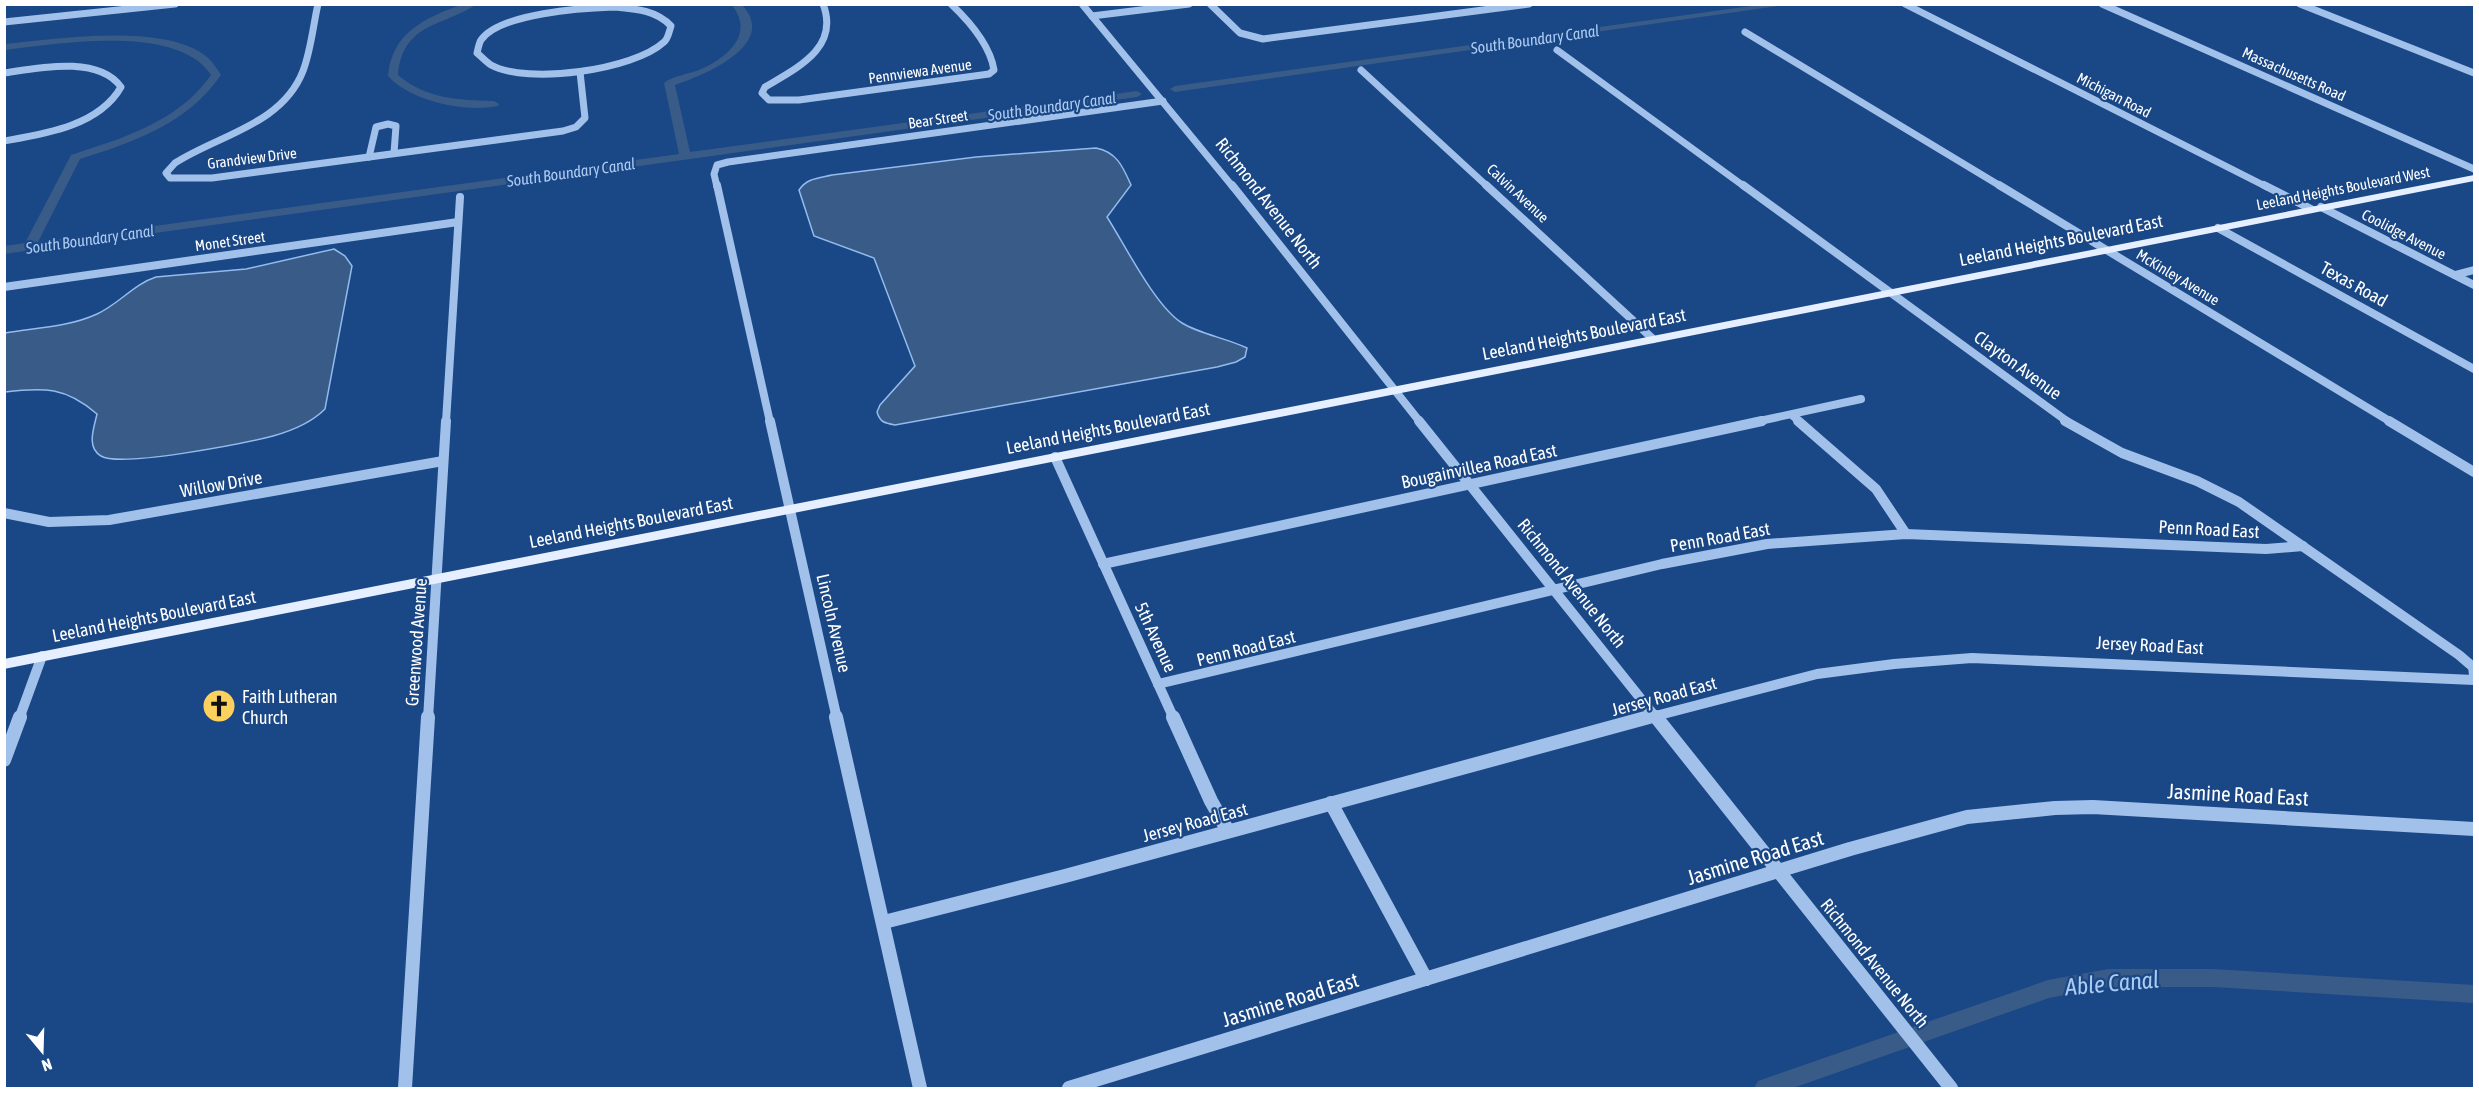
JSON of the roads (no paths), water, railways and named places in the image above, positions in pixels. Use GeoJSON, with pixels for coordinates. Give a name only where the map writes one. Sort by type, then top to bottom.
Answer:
{"type":"FeatureCollection","features":[{"type":"Feature","properties":{"kind":"main road","name":"Leeland Heights Boulevard West"},"geometry":{"type":"LineString","coordinates":[[2218,228],[2475,178]]}},
{"type":"Feature","properties":{"kind":"main road","name":"Leeland Heights Boulevard East"},"geometry":{"type":"LineString","coordinates":[[4,664],[2218,228]]}},
{"type":"Feature","properties":{"kind":"street"},"geometry":{"type":"LineString","coordinates":[[83,14],[88,4]]}},
{"type":"Feature","properties":{"kind":"street"},"geometry":{"type":"LineString","coordinates":[[4,22],[175,4]]}},
{"type":"Feature","properties":{"kind":"street","name":"Grandview Drive"},"geometry":{"type":"LineString","coordinates":[[318,4],[302,74],[287,97],[241,131],[176,162],[166,173],[170,178],[193,180],[562,131],[583,122],[585,118],[580,72]]}},
{"type":"Feature","properties":{"kind":"street","name":"Pennviewa Avenue"},"geometry":{"type":"LineString","coordinates":[[823,4],[829,16],[827,36],[801,64],[765,87],[762,93],[770,101],[799,100],[989,74],[994,69],[992,59],[965,19],[951,4]]}},
{"type":"Feature","properties":{"kind":"street","name":"Richmond Avenue North"},"geometry":{"type":"LineString","coordinates":[[1082,4],[1395,389],[1468,485],[1951,1089]]}},
{"type":"Feature","properties":{"kind":"street"},"geometry":{"type":"LineString","coordinates":[[1092,16],[1189,4]]}},
{"type":"Feature","properties":{"kind":"street"},"geometry":{"type":"LineString","coordinates":[[1210,4],[1240,33],[1252,38],[1274,38],[1529,4]]}},
{"type":"Feature","properties":{"kind":"street","name":"Michigan Road"},"geometry":{"type":"LineString","coordinates":[[1905,4],[2316,208]]}},
{"type":"Feature","properties":{"kind":"street","name":"Massachusetts Road"},"geometry":{"type":"LineString","coordinates":[[2102,4],[2475,169]]}},
{"type":"Feature","properties":{"kind":"street"},"geometry":{"type":"LineString","coordinates":[[2300,4],[2475,74]]}},
{"type":"Feature","properties":{"kind":"street"},"geometry":{"type":"LineString","coordinates":[[598,7],[642,10],[662,17],[671,26],[669,38],[651,52],[625,62],[580,72],[537,74],[500,69],[480,59],[477,46],[482,39],[502,26],[529,17],[568,9],[598,7]]}},
{"type":"Feature","properties":{"kind":"street","name":"McKinley Avenue"},"geometry":{"type":"LineString","coordinates":[[1745,32],[2475,472]]}},
{"type":"Feature","properties":{"kind":"street","name":"Clayton Avenue"},"geometry":{"type":"LineString","coordinates":[[1557,50],[2090,437],[2122,453],[2218,490],[2239,502],[2458,655],[2473,668],[2475,675]]}},
{"type":"Feature","properties":{"kind":"street"},"geometry":{"type":"LineString","coordinates":[[4,73],[50,68],[94,70],[113,76],[121,87],[113,101],[82,119],[45,132],[4,141]]}},
{"type":"Feature","properties":{"kind":"street","name":"Calvin Avenue"},"geometry":{"type":"LineString","coordinates":[[1361,70],[1653,339]]}},
{"type":"Feature","properties":{"kind":"street","name":"Bear Street"},"geometry":{"type":"LineString","coordinates":[[717,165],[1163,101]]}},
{"type":"Feature","properties":{"kind":"street"},"geometry":{"type":"LineString","coordinates":[[369,157],[376,128],[388,124],[396,126],[394,153]]}},
{"type":"Feature","properties":{"kind":"street","name":"Lincoln Avenue"},"geometry":{"type":"LineString","coordinates":[[717,165],[714,174],[920,1089]]}},
{"type":"Feature","properties":{"kind":"street","name":"Greenwood Avenue"},"geometry":{"type":"LineString","coordinates":[[405,1089],[460,197]]}},
{"type":"Feature","properties":{"kind":"street","name":"Coolidge Avenue"},"geometry":{"type":"LineString","coordinates":[[2316,208],[2475,285]]}},
{"type":"Feature","properties":{"kind":"street","name":"Monet Street"},"geometry":{"type":"LineString","coordinates":[[4,287],[458,222]]}},
{"type":"Feature","properties":{"kind":"street","name":"Texas Road"},"geometry":{"type":"LineString","coordinates":[[2218,228],[2475,369]]}},
{"type":"Feature","properties":{"kind":"street"},"geometry":{"type":"LineString","coordinates":[[2455,275],[2475,270]]}},
{"type":"Feature","properties":{"kind":"street","name":"Bougainvillea Road East"},"geometry":{"type":"LineString","coordinates":[[1103,564],[1861,399]]}},
{"type":"Feature","properties":{"kind":"street"},"geometry":{"type":"LineString","coordinates":[[1792,415],[1876,489],[1906,534]]}},
{"type":"Feature","properties":{"kind":"street","name":"5th Avenue"},"geometry":{"type":"LineString","coordinates":[[1055,457],[1158,684],[1228,831]]}},
{"type":"Feature","properties":{"kind":"street","name":"Willow Drive"},"geometry":{"type":"LineString","coordinates":[[5,513],[49,522],[109,520],[443,461]]}},
{"type":"Feature","properties":{"kind":"street","name":"Penn Road East"},"geometry":{"type":"LineString","coordinates":[[1158,684],[1662,564],[1744,548],[1790,542],[1906,534],[2266,549],[2302,546]]}},
{"type":"Feature","properties":{"kind":"street"},"geometry":{"type":"LineString","coordinates":[[4,760],[42,656]]}},
{"type":"Feature","properties":{"kind":"street","name":"Jersey Road East"},"geometry":{"type":"LineString","coordinates":[[884,922],[1791,679],[1846,669],[1930,659],[2053,658],[2475,680]]}},
{"type":"Feature","properties":{"kind":"street"},"geometry":{"type":"LineString","coordinates":[[1331,803],[1426,979]]}},
{"type":"Feature","properties":{"kind":"street","name":"Jasmine Road East"},"geometry":{"type":"LineString","coordinates":[[1069,1089],[1925,828],[2013,810],[2093,807],[2475,829]]}},
{"type":"Feature","properties":{"kind":"water"},"geometry":{"type":"Polygon","coordinates":[[[1096,148],[1114,157],[1122,166],[1131,185],[1107,217],[1151,289],[1161,303],[1182,323],[1247,348],[1245,357],[1217,367],[895,425],[883,422],[877,412],[880,405],[915,366],[874,258],[814,236],[799,190],[802,186],[818,178],[832,175],[976,157],[1096,148]]]}},
{"type":"Feature","properties":{"kind":"water"},"geometry":{"type":"Polygon","coordinates":[[[334,249],[345,256],[352,266],[325,409],[294,429],[273,436],[212,449],[157,457],[113,459],[96,452],[92,437],[97,414],[75,398],[43,390],[5,392],[5,333],[63,324],[97,314],[141,284],[156,277],[246,269],[334,249]]]}},
{"type":"Feature","properties":{"kind":"waterway"},"geometry":{"type":"LineString","coordinates":[[473,4],[432,21],[408,37],[394,61],[393,76],[415,92],[440,100],[494,104]]}},
{"type":"Feature","properties":{"kind":"waterway"},"geometry":{"type":"LineString","coordinates":[[685,156],[669,83],[709,69],[737,47],[743,38],[747,21],[743,12],[735,4]]}},
{"type":"Feature","properties":{"kind":"waterway","name":"South Boundary Canal"},"geometry":{"type":"LineString","coordinates":[[1175,89],[1789,4]]}},
{"type":"Feature","properties":{"kind":"waterway"},"geometry":{"type":"LineString","coordinates":[[4,47],[106,39],[160,42],[183,48],[201,57],[216,75],[205,91],[173,118],[134,137],[75,157],[29,247]]}},
{"type":"Feature","properties":{"kind":"waterway","name":"South Boundary Canal"},"geometry":{"type":"LineString","coordinates":[[685,156],[1137,94]]}},
{"type":"Feature","properties":{"kind":"waterway","name":"South Boundary Canal"},"geometry":{"type":"LineString","coordinates":[[29,247],[685,156]]}},
{"type":"Feature","properties":{"kind":"waterway","name":"South Boundary Canal"},"geometry":{"type":"LineString","coordinates":[[4,250],[29,247]]}},
{"type":"Feature","properties":{"kind":"waterway","name":"Able Canal"},"geometry":{"type":"LineString","coordinates":[[1766,1088],[2048,989],[2108,978],[2213,978],[2474,994]]}},
{"type":"Feature","properties":{"kind":"place","name":"Faith Lutheran Church"},"geometry":{"type":"Point","coordinates":[219,706]}}]}
